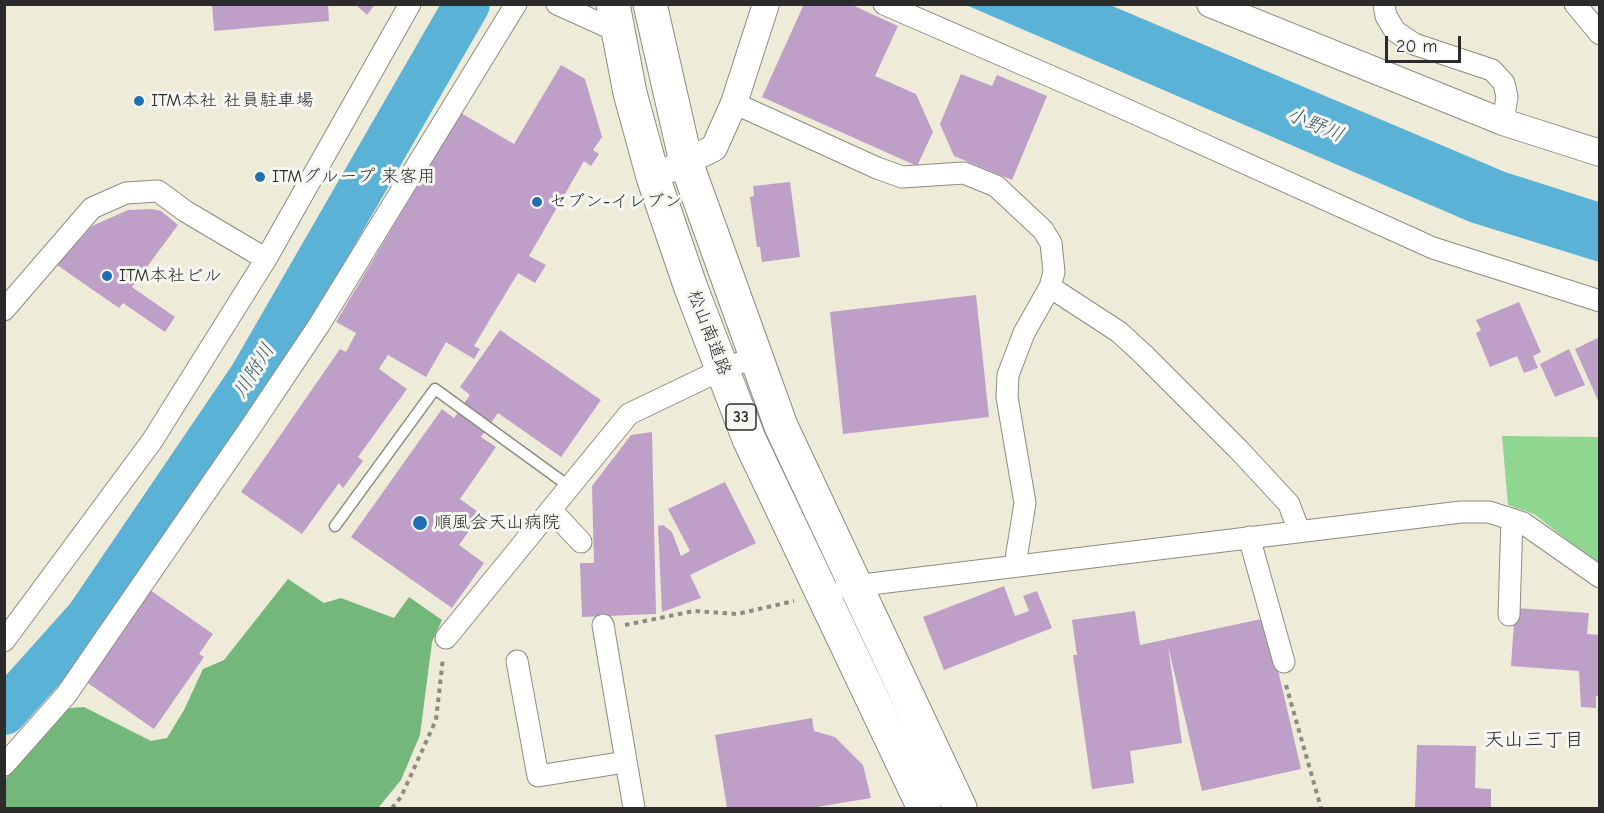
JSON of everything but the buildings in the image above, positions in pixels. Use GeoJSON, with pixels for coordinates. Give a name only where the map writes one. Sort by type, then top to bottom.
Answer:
{"type":"FeatureCollection","features":[{"type":"Feature","properties":{"kind":"highway","name":"松山南道路"},"geometry":{"type":"LineString","coordinates":[[650,4],[686,162],[781,426],[960,808]]}},
{"type":"Feature","properties":{"kind":"highway","name":"松山南道路"},"geometry":{"type":"LineString","coordinates":[[616,18],[630,93],[653,177],[691,288],[749,439],[924,808]]}},
{"type":"Feature","properties":{"kind":"street"},"geometry":{"type":"LineString","coordinates":[[4,641],[152,441],[266,259],[410,4]]}},
{"type":"Feature","properties":{"kind":"street"},"geometry":{"type":"LineString","coordinates":[[4,765],[66,695],[257,418],[319,325],[516,4]]}},
{"type":"Feature","properties":{"kind":"street"},"geometry":{"type":"LineString","coordinates":[[556,4],[616,18]]}},
{"type":"Feature","properties":{"kind":"street"},"geometry":{"type":"LineString","coordinates":[[653,177],[714,148],[734,103],[766,4]]}},
{"type":"Feature","properties":{"kind":"street"},"geometry":{"type":"LineString","coordinates":[[884,4],[1106,100],[1433,248],[1599,301]]}},
{"type":"Feature","properties":{"kind":"street"},"geometry":{"type":"LineString","coordinates":[[1210,4],[1503,122],[1599,153]]}},
{"type":"Feature","properties":{"kind":"street"},"geometry":{"type":"LineString","coordinates":[[1384,4],[1386,16],[1395,30],[1414,44],[1492,70],[1504,83],[1507,97],[1503,122]]}},
{"type":"Feature","properties":{"kind":"street"},"geometry":{"type":"LineString","coordinates":[[1575,4],[1599,34]]}},
{"type":"Feature","properties":{"kind":"street"},"geometry":{"type":"LineString","coordinates":[[734,103],[877,168],[903,177],[964,173],[996,186],[1043,230],[1051,243],[1054,272],[1050,287],[1024,333],[1008,375],[1007,397],[1025,503],[1015,565]]}},
{"type":"Feature","properties":{"kind":"street"},"geometry":{"type":"LineString","coordinates":[[4,310],[92,208],[126,193],[158,191],[184,211],[266,259]]}},
{"type":"Feature","properties":{"kind":"street"},"geometry":{"type":"LineString","coordinates":[[1050,287],[1119,332],[1144,355],[1239,450],[1289,504],[1299,531]]}},
{"type":"Feature","properties":{"kind":"street"},"geometry":{"type":"LineString","coordinates":[[446,638],[629,414],[723,369],[756,357]]}},
{"type":"Feature","properties":{"kind":"street"},"geometry":{"type":"LineString","coordinates":[[552,511],[581,542]]}},
{"type":"Feature","properties":{"kind":"street"},"geometry":{"type":"LineString","coordinates":[[822,594],[855,584],[1461,512],[1489,512],[1523,523],[1599,577]]}},
{"type":"Feature","properties":{"kind":"street"},"geometry":{"type":"LineString","coordinates":[[1509,615],[1512,519]]}},
{"type":"Feature","properties":{"kind":"street"},"geometry":{"type":"LineString","coordinates":[[1249,537],[1284,662]]}},
{"type":"Feature","properties":{"kind":"street"},"geometry":{"type":"LineString","coordinates":[[603,625],[634,808]]}},
{"type":"Feature","properties":{"kind":"street"},"geometry":{"type":"LineString","coordinates":[[517,661],[538,776],[625,762]]}},
{"type":"Feature","properties":{"kind":"lane"},"geometry":{"type":"LineString","coordinates":[[335,526],[435,389],[570,487]]}},
{"type":"Feature","properties":{"kind":"path"},"geometry":{"type":"LineString","coordinates":[[603,625],[631,626],[694,611],[738,614],[822,594]]}},
{"type":"Feature","properties":{"kind":"path"},"geometry":{"type":"LineString","coordinates":[[392,808],[401,797],[436,720],[446,638]]}},
{"type":"Feature","properties":{"kind":"path"},"geometry":{"type":"LineString","coordinates":[[1284,662],[1282,669],[1320,808]]}},
{"type":"Feature","properties":{"kind":"green space"},"geometry":{"type":"Polygon","coordinates":[[[1502,436],[1599,437],[1599,565],[1534,514],[1508,505],[1502,436]]]}},
{"type":"Feature","properties":{"kind":"green space"},"geometry":{"type":"Polygon","coordinates":[[[288,579],[324,603],[341,598],[394,618],[409,597],[442,620],[432,642],[420,735],[401,780],[378,808],[5,808],[4,780],[60,709],[84,707],[151,741],[167,738],[184,710],[203,669],[224,660],[288,579]]]}},
{"type":"Feature","properties":{"kind":"water","name":"小野川"},"geometry":{"type":"Polygon","coordinates":[[[966,5],[1110,5],[1505,172],[1599,202],[1599,262],[1470,222],[966,5]]]}},
{"type":"Feature","properties":{"kind":"waterway","name":"川附川"},"geometry":{"type":"LineString","coordinates":[[4,712],[89,617],[252,377],[467,4]]}},
{"type":"Feature","properties":{"kind":"place","name":"ITM本社 社員駐車場"},"geometry":{"type":"Point","coordinates":[139,101]}},
{"type":"Feature","properties":{"kind":"place","name":"ITMグループ 来客用"},"geometry":{"type":"Point","coordinates":[260,177]}},
{"type":"Feature","properties":{"kind":"place","name":"セブン-イレブン"},"geometry":{"type":"Point","coordinates":[537,202]}},
{"type":"Feature","properties":{"kind":"place","name":"ITM本社ビル"},"geometry":{"type":"Point","coordinates":[107,276]}},
{"type":"Feature","properties":{"kind":"place","name":"順風会天山病院"},"geometry":{"type":"Point","coordinates":[420,523]}},
{"type":"Feature","properties":{"kind":"district","name":"天山三丁目"},"geometry":{"type":"Point","coordinates":[1534,740]}}]}
